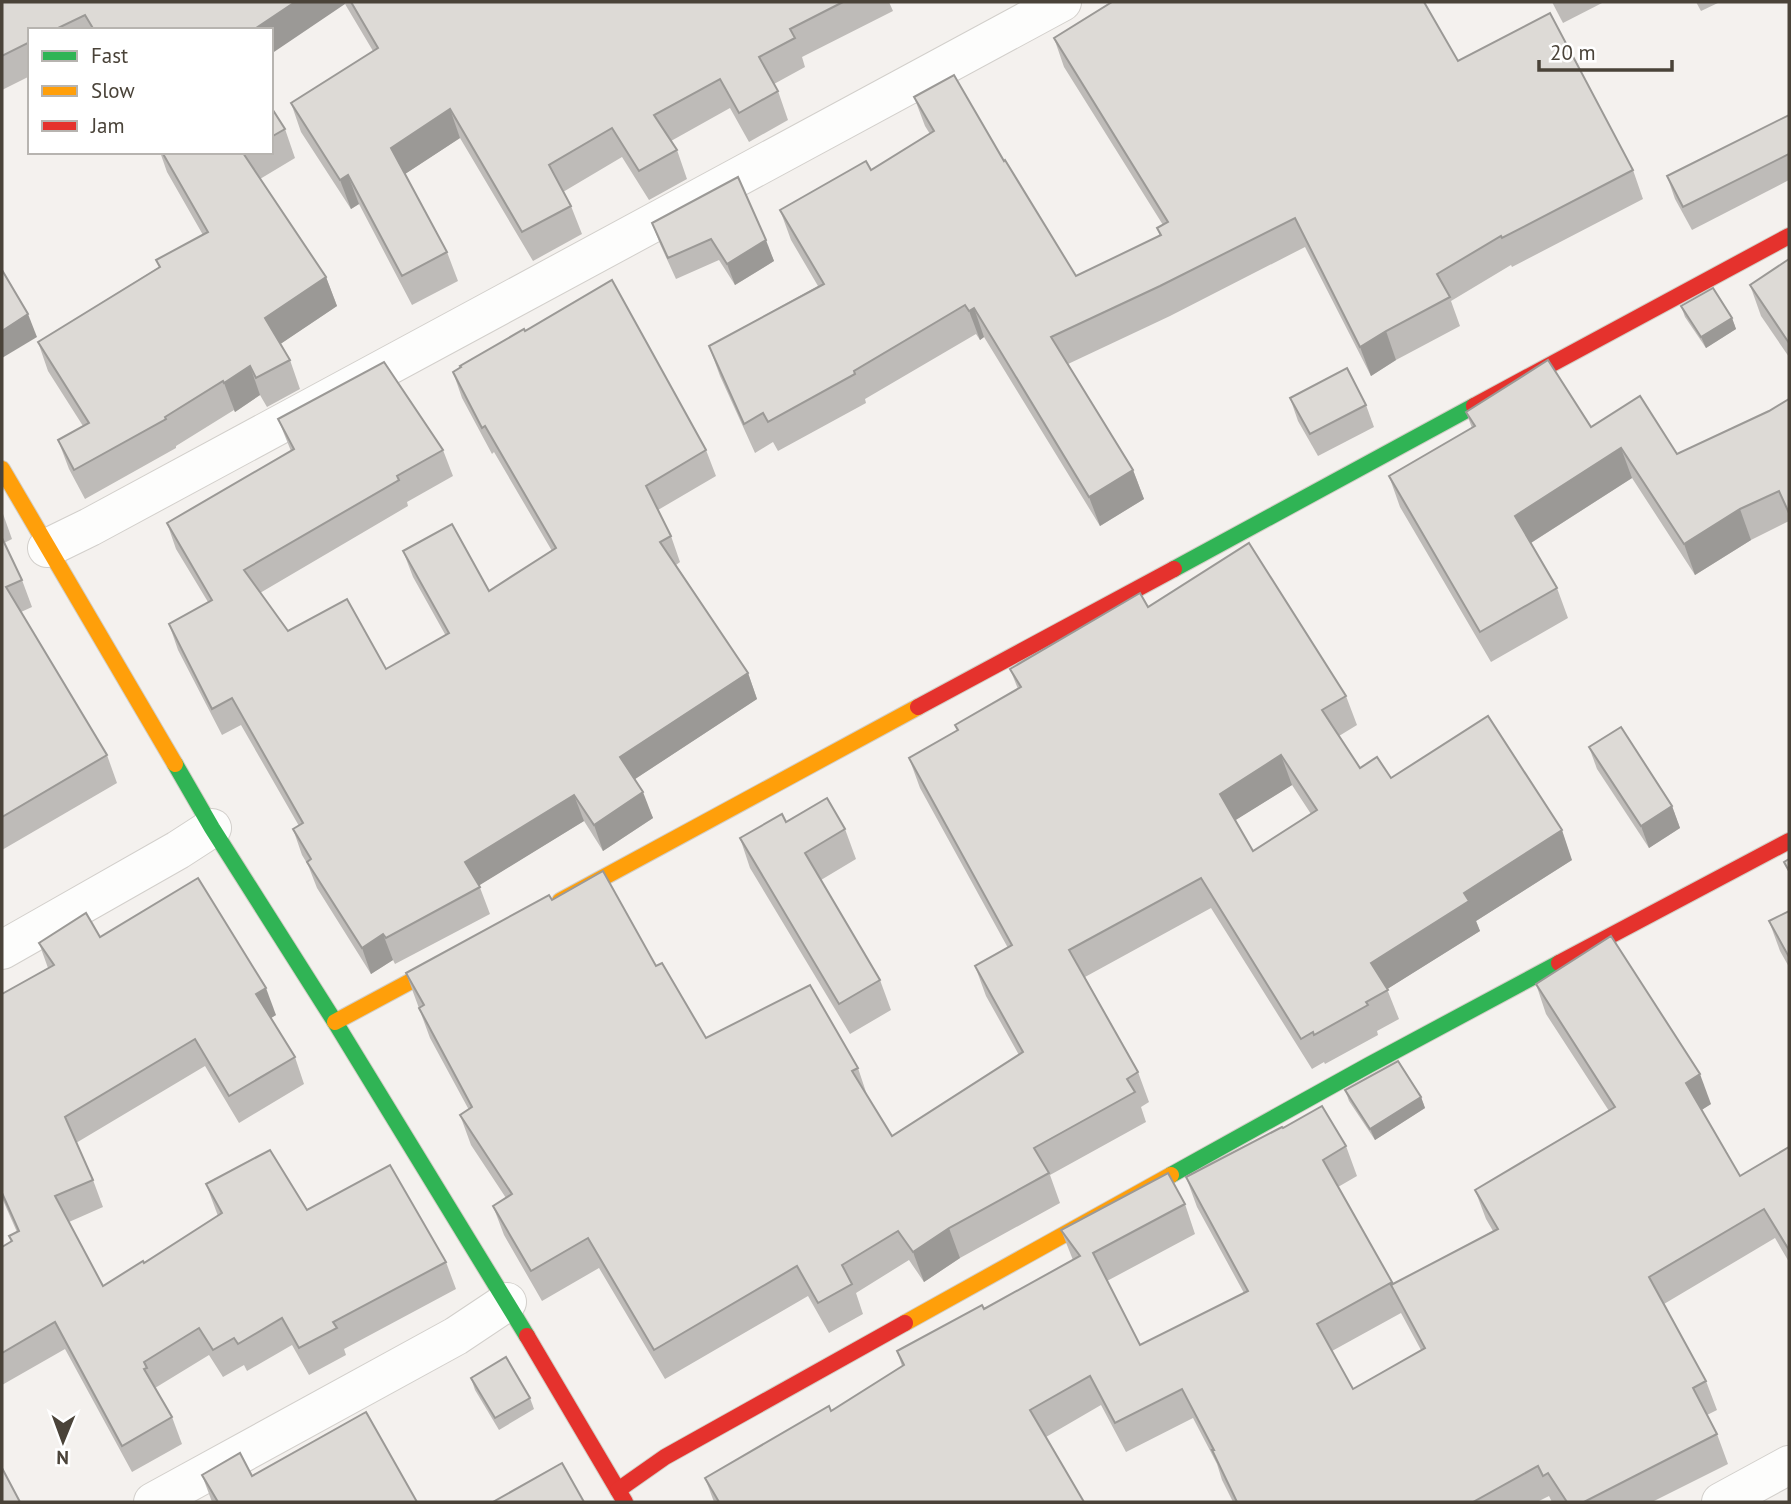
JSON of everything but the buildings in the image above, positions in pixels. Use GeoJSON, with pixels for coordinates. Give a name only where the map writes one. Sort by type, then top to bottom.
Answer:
{"type":"FeatureCollection","features":[{"type":"Feature","properties":{"kind":"street"},"geometry":{"type":"LineString","coordinates":[[47,548],[1062,2]]}},
{"type":"Feature","properties":{"kind":"street"},"geometry":{"type":"LineString","coordinates":[[542,911],[1789,236]]}},
{"type":"Feature","properties":{"kind":"street"},"geometry":{"type":"LineString","coordinates":[[2,469],[212,828],[508,1302],[622,1496],[665,1457],[1345,1078],[1789,841]]}},
{"type":"Feature","properties":{"kind":"street"},"geometry":{"type":"LineString","coordinates":[[2,950],[212,828]]}},
{"type":"Feature","properties":{"kind":"street"},"geometry":{"type":"LineString","coordinates":[[335,1022],[469,951]]}},
{"type":"Feature","properties":{"kind":"street"},"geometry":{"type":"LineString","coordinates":[[153,1502],[456,1336],[508,1302]]}},
{"type":"Feature","properties":{"kind":"street"},"geometry":{"type":"LineString","coordinates":[[1721,1502],[1789,1465]]}},
{"type":"Feature","properties":{"kind":"traffic: fast"},"geometry":{"type":"LineString","coordinates":[[1174,569],[1474,406]]}},
{"type":"Feature","properties":{"kind":"traffic: fast"},"geometry":{"type":"LineString","coordinates":[[175,764],[527,1336]]}},
{"type":"Feature","properties":{"kind":"traffic: fast"},"geometry":{"type":"LineString","coordinates":[[1171,1175],[1559,963]]}},
{"type":"Feature","properties":{"kind":"traffic: slow"},"geometry":{"type":"LineString","coordinates":[[2,469],[175,764]]}},
{"type":"Feature","properties":{"kind":"traffic: slow"},"geometry":{"type":"LineString","coordinates":[[560,901],[918,707]]}},
{"type":"Feature","properties":{"kind":"traffic: slow"},"geometry":{"type":"LineString","coordinates":[[335,1022],[454,958]]}},
{"type":"Feature","properties":{"kind":"traffic: slow"},"geometry":{"type":"LineString","coordinates":[[905,1323],[1171,1175]]}},
{"type":"Feature","properties":{"kind":"traffic: jam"},"geometry":{"type":"LineString","coordinates":[[1474,406],[1789,236]]}},
{"type":"Feature","properties":{"kind":"traffic: jam"},"geometry":{"type":"LineString","coordinates":[[918,707],[1174,569]]}},
{"type":"Feature","properties":{"kind":"traffic: jam"},"geometry":{"type":"LineString","coordinates":[[1559,963],[1789,841]]}},
{"type":"Feature","properties":{"kind":"traffic: jam"},"geometry":{"type":"LineString","coordinates":[[618,1490],[665,1457],[905,1323]]}},
{"type":"Feature","properties":{"kind":"traffic: jam"},"geometry":{"type":"LineString","coordinates":[[527,1336],[625,1502]]}}]}
